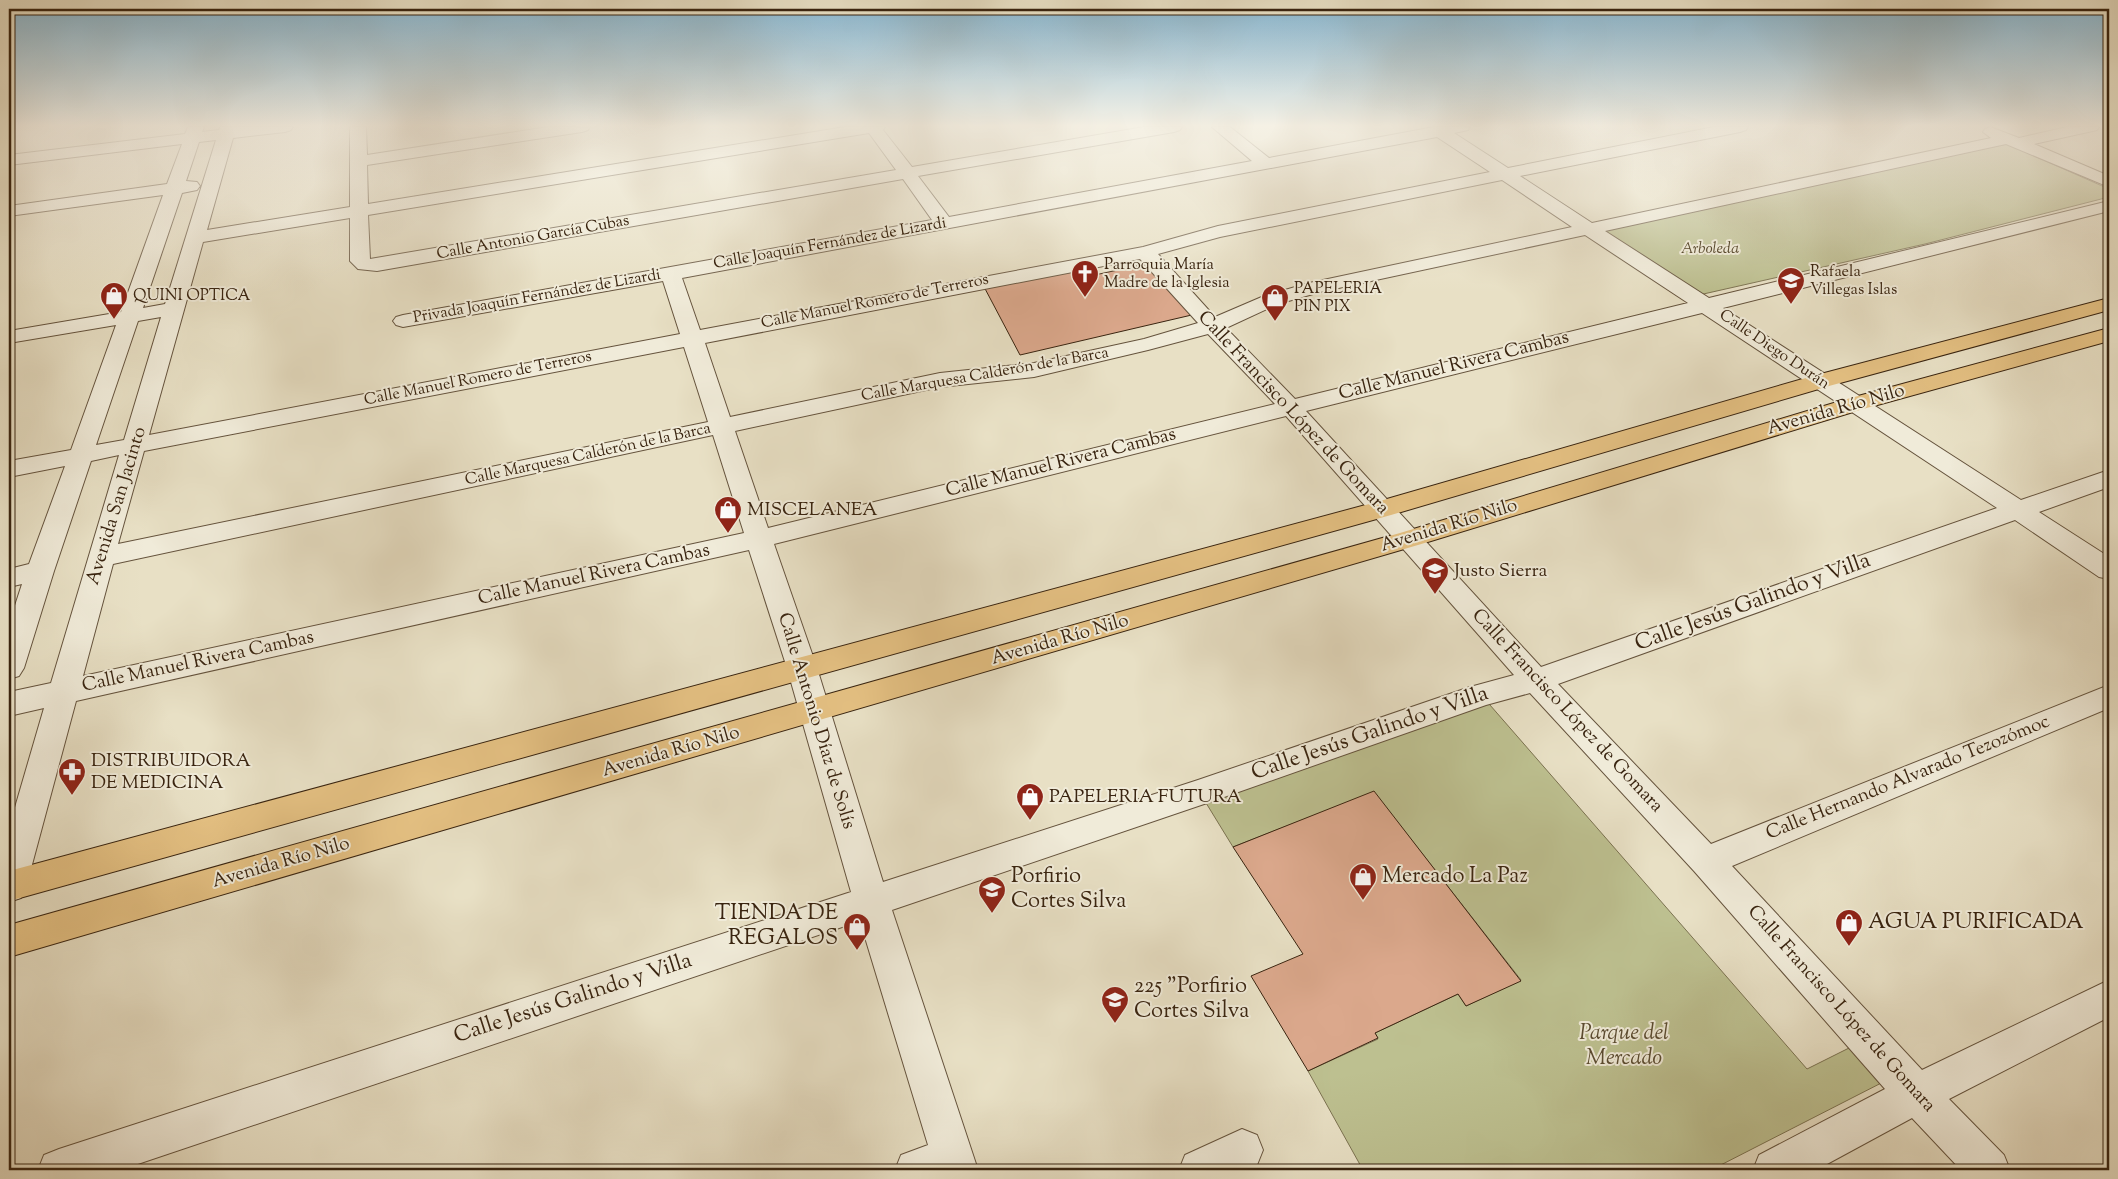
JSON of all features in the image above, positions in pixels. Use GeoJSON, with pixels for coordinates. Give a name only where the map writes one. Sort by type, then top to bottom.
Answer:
{"type":"FeatureCollection","features":[{"type":"Feature","properties":{"kind":"main road","name":"Avenida Río Nilo"},"geometry":{"type":"LineString","coordinates":[[9,886],[1382,509],[1821,381],[2109,304]]}},
{"type":"Feature","properties":{"kind":"main road","name":"Avenida Río Nilo"},"geometry":{"type":"LineString","coordinates":[[9,941],[1409,539],[1855,404],[2109,334]]}},
{"type":"Feature","properties":{"kind":"street"},"geometry":{"type":"LineString","coordinates":[[9,668],[40,571],[177,182]]}},
{"type":"Feature","properties":{"kind":"street"},"geometry":{"type":"LineString","coordinates":[[359,182],[360,211]]}},
{"type":"Feature","properties":{"kind":"street"},"geometry":{"type":"LineString","coordinates":[[195,238],[540,182]]}},
{"type":"Feature","properties":{"kind":"street","name":"Calle Antonio García Cubas"},"geometry":{"type":"LineString","coordinates":[[360,211],[360,261],[365,266],[376,266],[855,182]]}},
{"type":"Feature","properties":{"kind":"street"},"geometry":{"type":"LineString","coordinates":[[913,182],[944,223]]}},
{"type":"Feature","properties":{"kind":"street","name":"Calle Joaquín Fernández de Lizardi"},"geometry":{"type":"LineString","coordinates":[[671,274],[1163,182]]}},
{"type":"Feature","properties":{"kind":"street","name":"Calle Manuel Romero de Terreros"},"geometry":{"type":"LineString","coordinates":[[9,469],[691,337],[1145,252],[1218,232],[1468,182]]}},
{"type":"Feature","properties":{"kind":"street","name":"Calle Diego Durán"},"geometry":{"type":"LineString","coordinates":[[1514,182],[1584,229],[1707,305],[2109,570]]}},
{"type":"Feature","properties":{"kind":"street","name":"Calle Marquesa Calderón de la Barca"},"geometry":{"type":"LineString","coordinates":[[101,557],[940,380],[1034,370],[1075,362],[1212,326],[1271,300],[1316,287],[1813,182]]}},
{"type":"Feature","properties":{"kind":"street"},"geometry":{"type":"LineString","coordinates":[[9,211],[212,183]]}},
{"type":"Feature","properties":{"kind":"street","name":"Avenida San Jacinto"},"geometry":{"type":"LineString","coordinates":[[9,886],[101,557],[212,183]]}},
{"type":"Feature","properties":{"kind":"street","name":"Calle Manuel Rivera Cambas"},"geometry":{"type":"LineString","coordinates":[[9,704],[758,539],[1289,406],[2109,206]]}},
{"type":"Feature","properties":{"kind":"street","name":"Calle Francisco López de Gomara"},"geometry":{"type":"LineString","coordinates":[[1145,252],[1212,326],[1289,406],[1536,680],[1706,861],[1865,1039],[1989,1170]]}},
{"type":"Feature","properties":{"kind":"street","name":"Privada Joaquín Fernández de Lizardi"},"geometry":{"type":"LineString","coordinates":[[403,321],[671,274]]}},
{"type":"Feature","properties":{"kind":"street","name":"Calle Antonio Díaz de Solís"},"geometry":{"type":"LineString","coordinates":[[671,274],[802,668],[871,900],[942,1165]]}},
{"type":"Feature","properties":{"kind":"street"},"geometry":{"type":"LineString","coordinates":[[9,337],[174,309]]}},
{"type":"Feature","properties":{"kind":"street","name":"Calle Jesús Galindo y Villa"},"geometry":{"type":"LineString","coordinates":[[59,1170],[1199,793],[1482,695],[1536,680],[2109,478]]}},
{"type":"Feature","properties":{"kind":"street"},"geometry":{"type":"LineString","coordinates":[[9,578],[40,571]]}},
{"type":"Feature","properties":{"kind":"street","name":"Calle Hernando Alvarado Tezozómoc"},"geometry":{"type":"LineString","coordinates":[[1706,861],[2109,696]]}},
{"type":"Feature","properties":{"kind":"street"},"geometry":{"type":"LineString","coordinates":[[1774,1170],[1918,1094],[2109,998]]}},
{"type":"Feature","properties":{"kind":"street"},"geometry":{"type":"LineString","coordinates":[[1200,1170],[1242,1150]]}},
{"type":"Feature","properties":{"kind":"green space","name":"Arboleda"},"geometry":{"type":"Polygon","coordinates":[[[1825,182],[2093,182],[2109,189],[2109,197],[1925,244],[1699,295],[1595,230],[1825,182]]]}},
{"type":"Feature","properties":{"kind":"green space","name":"Parque del Mercado"},"geometry":{"type":"Polygon","coordinates":[[[1483,697],[1807,1069],[1861,1042],[1893,1077],[1711,1170],[1363,1170],[1308,1071],[1378,1039],[1375,1033],[1458,994],[1466,1006],[1521,980],[1374,792],[1233,847],[1203,798],[1483,697]]]}},
{"type":"Feature","properties":{"kind":"building","name":"Parroquia María Madre de la Iglesia"},"geometry":{"type":"Polygon","coordinates":[[[1146,264],[1196,314],[1020,355],[982,283],[1074,267],[1090,276],[1146,264]]]}},
{"type":"Feature","properties":{"kind":"building","name":"Mercado La Paz"},"geometry":{"type":"Polygon","coordinates":[[[1374,791],[1521,981],[1466,1006],[1458,994],[1375,1033],[1378,1038],[1308,1071],[1251,976],[1303,954],[1233,847],[1374,791]]]}},
{"type":"Feature","properties":{"kind":"place","name":"Parroquia María Madre de la Iglesia"},"geometry":{"type":"Point","coordinates":[1085,298]}},
{"type":"Feature","properties":{"kind":"place","name":"Rafaela Villegas Islas"},"geometry":{"type":"Point","coordinates":[1791,305]}},
{"type":"Feature","properties":{"kind":"place","name":"QUINI OPTICA"},"geometry":{"type":"Point","coordinates":[114,320]}},
{"type":"Feature","properties":{"kind":"place","name":"PAPELERIA PIN PIX"},"geometry":{"type":"Point","coordinates":[1275,322]}},
{"type":"Feature","properties":{"kind":"place","name":"MISCELANEA"},"geometry":{"type":"Point","coordinates":[728,534]}},
{"type":"Feature","properties":{"kind":"place","name":"Justo Sierra"},"geometry":{"type":"Point","coordinates":[1435,595]}},
{"type":"Feature","properties":{"kind":"place","name":"DISTRIBUIDORA DE MEDICINA"},"geometry":{"type":"Point","coordinates":[72,796]}},
{"type":"Feature","properties":{"kind":"place","name":"PAPELERIA FUTURA"},"geometry":{"type":"Point","coordinates":[1030,821]}},
{"type":"Feature","properties":{"kind":"place","name":"Mercado La Paz"},"geometry":{"type":"Point","coordinates":[1363,901]}},
{"type":"Feature","properties":{"kind":"place","name":"Porfirio Cortes Silva"},"geometry":{"type":"Point","coordinates":[992,914]}},
{"type":"Feature","properties":{"kind":"place","name":"AGUA PURIFICADA"},"geometry":{"type":"Point","coordinates":[1849,947]}},
{"type":"Feature","properties":{"kind":"place","name":"TIENDA DE REGALOS"},"geometry":{"type":"Point","coordinates":[857,951]}},
{"type":"Feature","properties":{"kind":"place","name":"225 \"Porfirio Cortes Silva"},"geometry":{"type":"Point","coordinates":[1115,1024]}}]}
